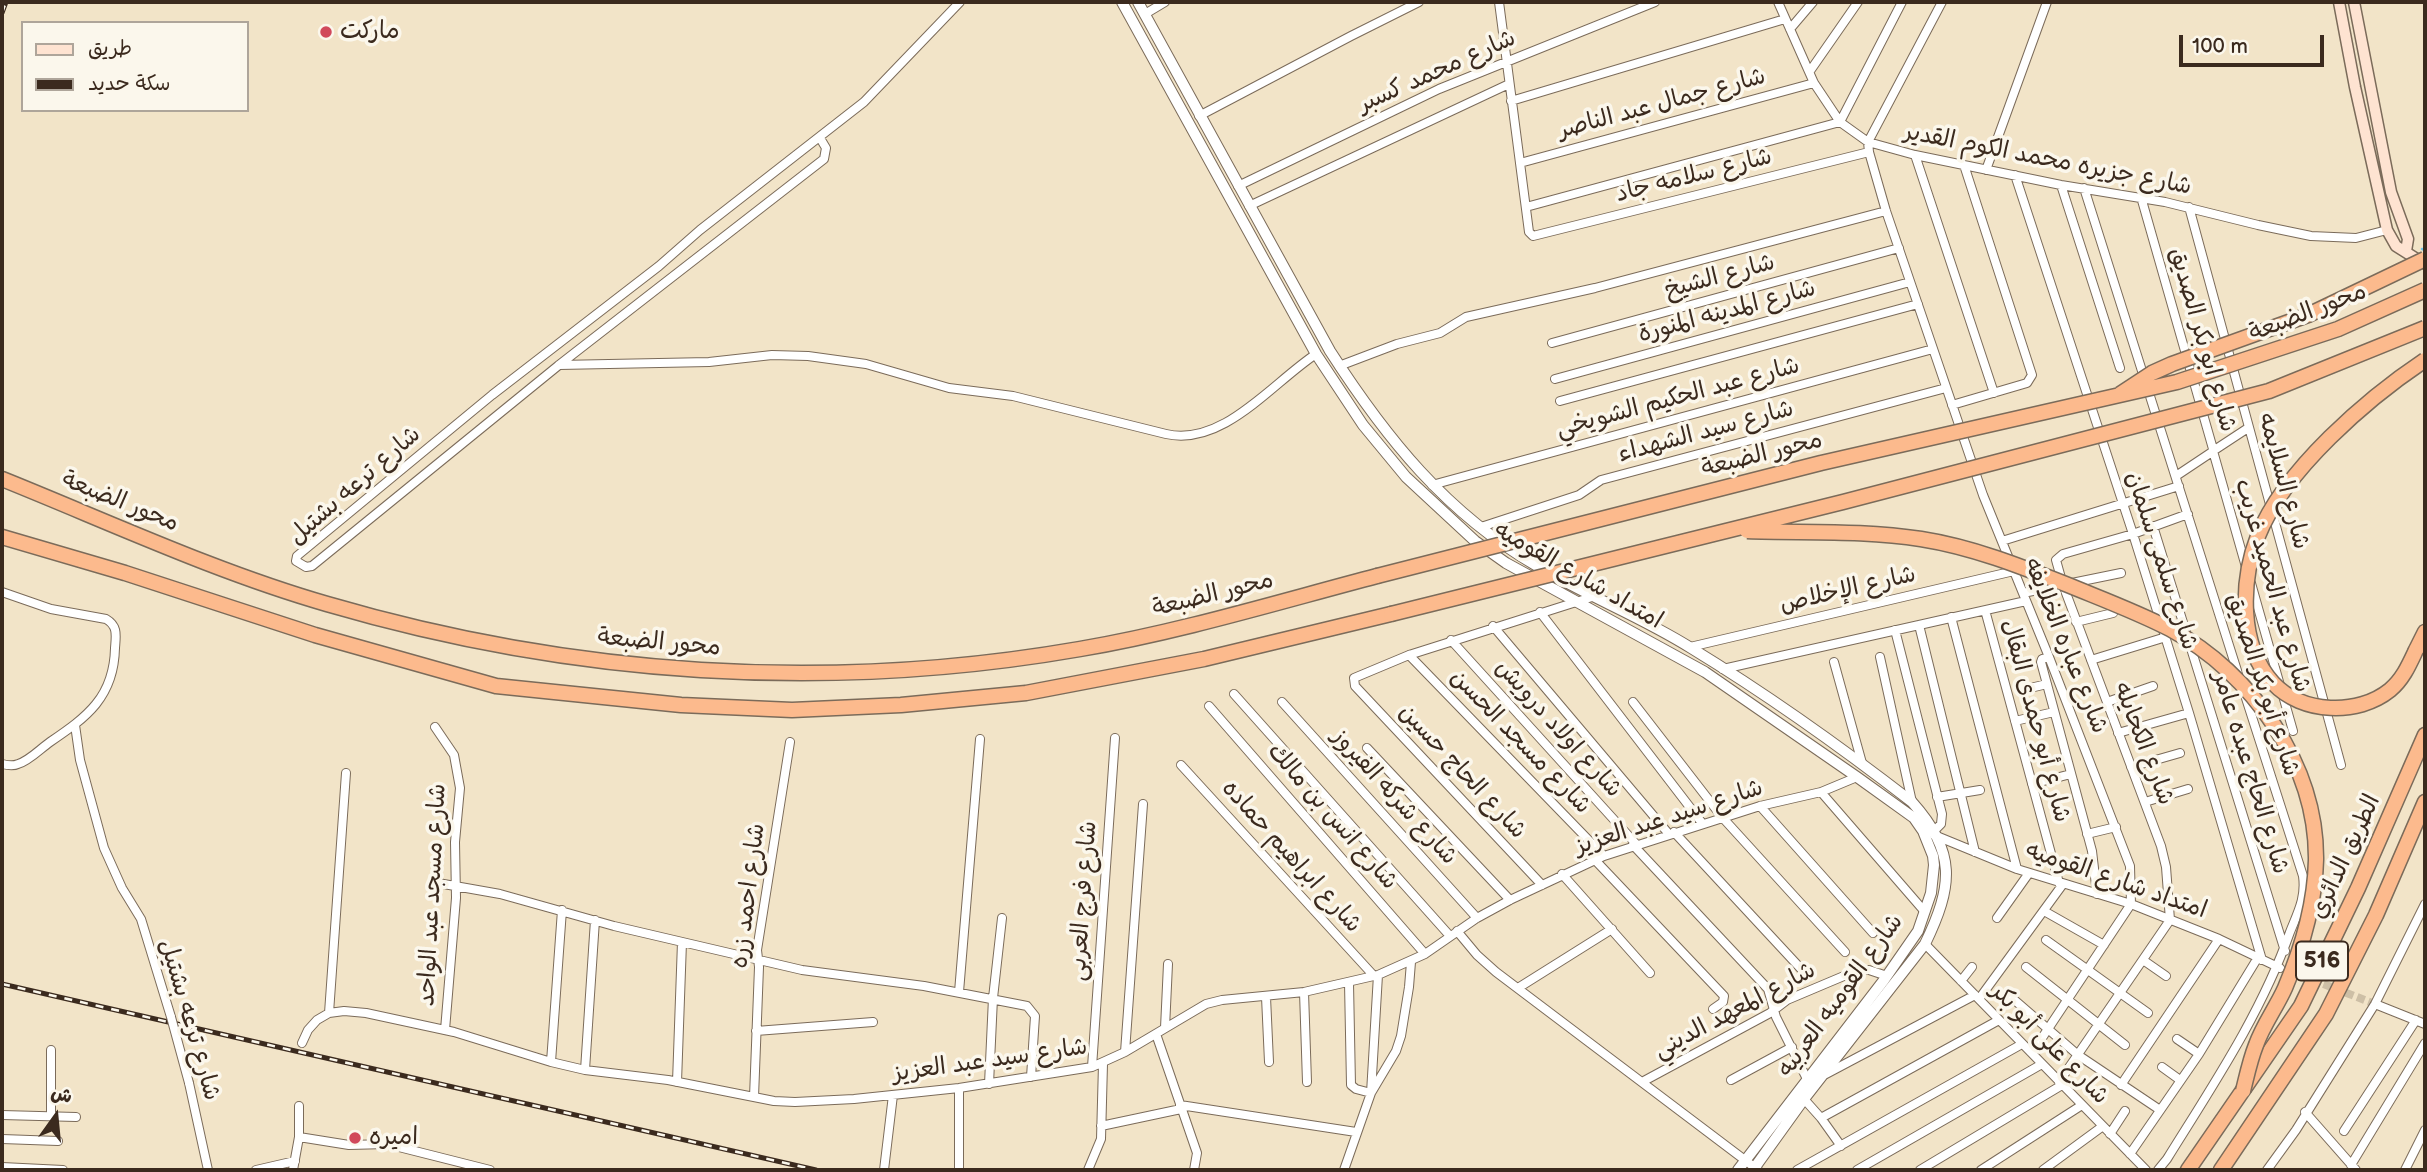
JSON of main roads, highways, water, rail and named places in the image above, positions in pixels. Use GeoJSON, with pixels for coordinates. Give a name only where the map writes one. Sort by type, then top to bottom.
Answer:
{"type":"FeatureCollection","features":[{"type":"Feature","properties":{"kind":"highway"},"geometry":{"type":"LineString","coordinates":[[2116,397],[2133,383],[2162,368],[2308,315],[2425,262]]}},
{"type":"Feature","properties":{"kind":"highway","name":"محور الضبعة"},"geometry":{"type":"LineString","coordinates":[[2,479],[237,574],[324,603],[412,627],[502,647],[593,661],[684,670],[790,674],[901,671],[1021,658],[1149,635],[1821,463],[2177,382],[2338,329],[2425,290]]}},
{"type":"Feature","properties":{"kind":"highway"},"geometry":{"type":"LineString","coordinates":[[2,537],[304,631],[496,686],[681,705],[792,710],[901,705],[1026,693],[1204,659],[1728,531],[2269,391],[2425,327]]}},
{"type":"Feature","properties":{"kind":"highway"},"geometry":{"type":"LineString","coordinates":[[2425,359],[2356,415],[2291,481],[2259,534],[2246,587],[2251,642],[2260,664],[2273,683],[2301,701],[2337,708],[2361,705],[2376,699],[2391,690],[2403,677],[2425,632]]}},
{"type":"Feature","properties":{"kind":"highway"},"geometry":{"type":"LineString","coordinates":[[1728,531],[1888,535],[1984,554],[2122,607],[2171,630],[2212,658],[2253,697],[2294,760],[2307,797],[2316,858],[2309,913],[2300,950],[2284,990],[2256,1044],[2243,1091]]}},
{"type":"Feature","properties":{"kind":"highway","name":"الطريق الدائري"},"geometry":{"type":"LineString","coordinates":[[2188,1170],[2301,1006],[2358,888],[2425,735]]}},
{"type":"Feature","properties":{"kind":"highway","name":"الطريق الدائري"},"geometry":{"type":"LineString","coordinates":[[2221,1170],[2326,1014],[2376,915],[2425,802]]}},
{"type":"Feature","properties":{"kind":"main road"},"geometry":{"type":"LineString","coordinates":[[2339,2],[2355,88],[2388,230],[2396,246],[2413,258],[2425,262]]}},
{"type":"Feature","properties":{"kind":"main road"},"geometry":{"type":"LineString","coordinates":[[2354,2],[2391,192],[2408,239],[2406,251]]}},
{"type":"Feature","properties":{"kind":"tunnel"},"geometry":{"type":"LineString","coordinates":[[2290,971],[2375,1004]]}},
{"type":"Feature","properties":{"kind":"railway"},"geometry":{"type":"LineString","coordinates":[[2,13],[6,2]]}},
{"type":"Feature","properties":{"kind":"railway"},"geometry":{"type":"LineString","coordinates":[[2,984],[816,1170]]}},
{"type":"Feature","properties":{"kind":"place","name":"ماركت"},"geometry":{"type":"Point","coordinates":[326,32]}},
{"type":"Feature","properties":{"kind":"place","name":"اميره"},"geometry":{"type":"Point","coordinates":[355,1138]}}]}
